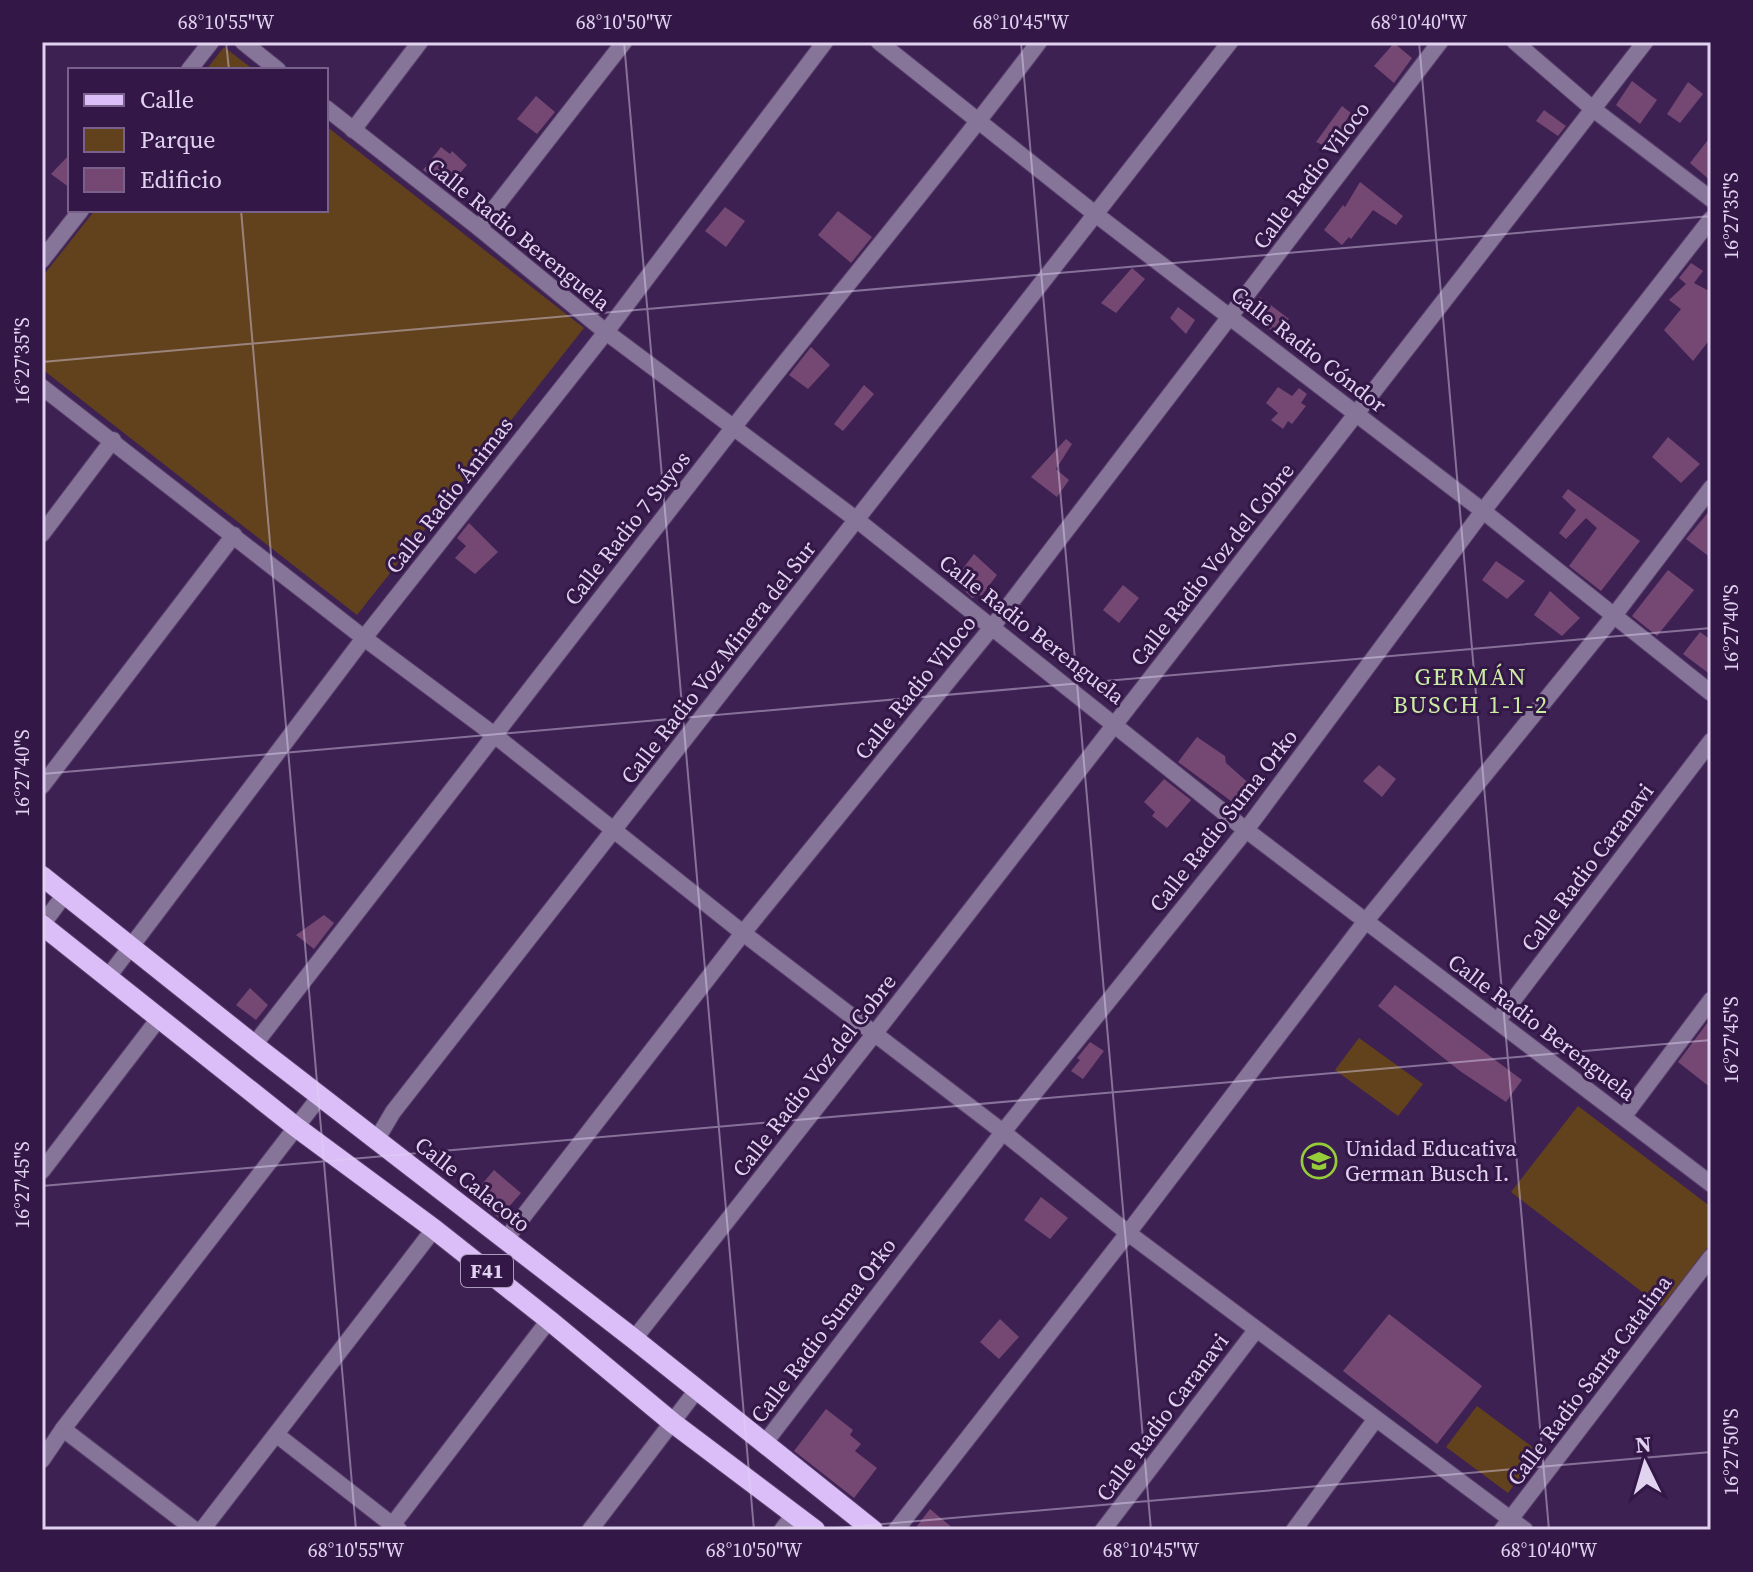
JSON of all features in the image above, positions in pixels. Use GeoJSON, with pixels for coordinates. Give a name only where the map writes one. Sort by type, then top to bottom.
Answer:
{"type":"FeatureCollection","features":[{"type":"Feature","properties":{"kind":"main road","name":"Calle Calacoto"},"geometry":{"type":"LineString","coordinates":[[42,876],[873,1530]]}},
{"type":"Feature","properties":{"kind":"main road","name":"F41"},"geometry":{"type":"LineString","coordinates":[[42,925],[296,1127],[434,1229],[549,1320],[788,1522],[815,1530]]}},
{"type":"Feature","properties":{"kind":"street"},"geometry":{"type":"LineString","coordinates":[[191,68],[211,42]]}},
{"type":"Feature","properties":{"kind":"street"},"geometry":{"type":"LineString","coordinates":[[243,42],[276,68]]}},
{"type":"Feature","properties":{"kind":"street"},"geometry":{"type":"LineString","coordinates":[[353,130],[420,42]]}},
{"type":"Feature","properties":{"kind":"street"},"geometry":{"type":"LineString","coordinates":[[479,228],[624,42]]}},
{"type":"Feature","properties":{"kind":"street","name":"Calle Radio Ánimas"},"geometry":{"type":"LineString","coordinates":[[108,977],[364,638],[606,332],[825,42]]}},
{"type":"Feature","properties":{"kind":"street","name":"Calle Radio Cóndor"},"geometry":{"type":"LineString","coordinates":[[879,42],[1094,213],[1483,511],[1711,693]]}},
{"type":"Feature","properties":{"kind":"street","name":"Calle Radio 7 Suyos"},"geometry":{"type":"LineString","coordinates":[[254,1045],[734,426],[980,121],[1039,42]]}},
{"type":"Feature","properties":{"kind":"street","name":"Calle Radio Voz Minera del Sur"},"geometry":{"type":"LineString","coordinates":[[377,1139],[393,1112],[1230,42]]}},
{"type":"Feature","properties":{"kind":"street","name":"Calle Radio Viloco"},"geometry":{"type":"LineString","coordinates":[[505,1240],[743,933],[993,626],[1440,42]]}},
{"type":"Feature","properties":{"kind":"street"},"geometry":{"type":"LineString","coordinates":[[1515,42],[1593,109],[1711,199]]}},
{"type":"Feature","properties":{"kind":"street","name":"Calle Radio Voz del Cobre"},"geometry":{"type":"LineString","coordinates":[[634,1339],[1645,42]]}},
{"type":"Feature","properties":{"kind":"street","name":"Calle Radio Berenguela"},"geometry":{"type":"LineString","coordinates":[[328,110],[606,332],[734,426],[993,626],[1246,830],[1711,1184]]}},
{"type":"Feature","properties":{"kind":"street"},"geometry":{"type":"LineString","coordinates":[[42,260],[79,212]]}},
{"type":"Feature","properties":{"kind":"street","name":"Calle Radio Suma Orko"},"geometry":{"type":"LineString","coordinates":[[764,1444],[1003,1132],[1246,830],[1483,511],[1711,219]]}},
{"type":"Feature","properties":{"kind":"street"},"geometry":{"type":"LineString","coordinates":[[42,387],[364,638],[493,734],[1128,1233],[1507,1524],[1525,1530]]}},
{"type":"Feature","properties":{"kind":"street"},"geometry":{"type":"LineString","coordinates":[[42,534],[113,440]]}},
{"type":"Feature","properties":{"kind":"street"},"geometry":{"type":"LineString","coordinates":[[896,1530],[1365,922],[1613,617],[1711,488]]}},
{"type":"Feature","properties":{"kind":"street"},"geometry":{"type":"LineString","coordinates":[[42,786],[234,535]]}},
{"type":"Feature","properties":{"kind":"street","name":"Calle Radio Caranavi"},"geometry":{"type":"LineString","coordinates":[[1498,1020],[1711,741]]}},
{"type":"Feature","properties":{"kind":"street"},"geometry":{"type":"LineString","coordinates":[[42,925],[65,894]]}},
{"type":"Feature","properties":{"kind":"street"},"geometry":{"type":"LineString","coordinates":[[1624,1116],[1711,1000]]}},
{"type":"Feature","properties":{"kind":"street"},"geometry":{"type":"LineString","coordinates":[[42,1171],[160,1017]]}},
{"type":"Feature","properties":{"kind":"street"},"geometry":{"type":"LineString","coordinates":[[42,1460],[321,1095]]}},
{"type":"Feature","properties":{"kind":"street"},"geometry":{"type":"LineString","coordinates":[[202,1530],[434,1229]]}},
{"type":"Feature","properties":{"kind":"street","name":"Calle Radio Santa Catalina"},"geometry":{"type":"LineString","coordinates":[[1507,1524],[1711,1257]]}},
{"type":"Feature","properties":{"kind":"street"},"geometry":{"type":"LineString","coordinates":[[277,1435],[396,1527],[549,1320]]}},
{"type":"Feature","properties":{"kind":"street","name":"Calle Radio Caranavi"},"geometry":{"type":"LineString","coordinates":[[1103,1530],[1256,1330]]}},
{"type":"Feature","properties":{"kind":"street"},"geometry":{"type":"LineString","coordinates":[[590,1530],[696,1391]]}},
{"type":"Feature","properties":{"kind":"street"},"geometry":{"type":"LineString","coordinates":[[1294,1530],[1375,1420]]}},
{"type":"Feature","properties":{"kind":"street"},"geometry":{"type":"LineString","coordinates":[[63,1429],[195,1530]]}},
{"type":"Feature","properties":{"kind":"green space"},"geometry":{"type":"Polygon","coordinates":[[[224,47],[251,68],[208,68],[224,47]]]}},
{"type":"Feature","properties":{"kind":"green space"},"geometry":{"type":"Polygon","coordinates":[[[328,128],[584,328],[357,615],[42,369],[42,277],[93,212],[328,212],[328,128]]]}},
{"type":"Feature","properties":{"kind":"green space"},"geometry":{"type":"Polygon","coordinates":[[[1359,1038],[1423,1084],[1398,1116],[1335,1070],[1359,1038]]]}},
{"type":"Feature","properties":{"kind":"green space"},"geometry":{"type":"Polygon","coordinates":[[[1578,1106],[1711,1207],[1711,1243],[1662,1307],[1511,1192],[1578,1106]]]}},
{"type":"Feature","properties":{"kind":"green space"},"geometry":{"type":"Polygon","coordinates":[[[1477,1406],[1539,1452],[1508,1493],[1446,1447],[1477,1406]]]}},
{"type":"Feature","properties":{"kind":"building"},"geometry":{"type":"Polygon","coordinates":[[[1394,43],[1412,58],[1394,83],[1374,66],[1394,43]]]}},
{"type":"Feature","properties":{"kind":"building"},"geometry":{"type":"Polygon","coordinates":[[[1632,81],[1657,100],[1640,124],[1616,105],[1632,81]]]}},
{"type":"Feature","properties":{"kind":"building"},"geometry":{"type":"Polygon","coordinates":[[[1688,82],[1703,94],[1680,123],[1667,114],[1688,82]]]}},
{"type":"Feature","properties":{"kind":"building"},"geometry":{"type":"Polygon","coordinates":[[[536,96],[555,112],[537,134],[517,119],[536,96]]]}},
{"type":"Feature","properties":{"kind":"building"},"geometry":{"type":"Polygon","coordinates":[[[1342,106],[1351,113],[1345,122],[1356,132],[1342,148],[1333,141],[1329,148],[1316,142],[1342,106]]]}},
{"type":"Feature","properties":{"kind":"building"},"geometry":{"type":"Polygon","coordinates":[[[1544,110],[1566,126],[1558,136],[1536,121],[1544,110]]]}},
{"type":"Feature","properties":{"kind":"building"},"geometry":{"type":"Polygon","coordinates":[[[1711,136],[1711,181],[1690,163],[1711,136]]]}},
{"type":"Feature","properties":{"kind":"building"},"geometry":{"type":"Polygon","coordinates":[[[441,147],[450,154],[452,151],[467,165],[447,188],[423,170],[441,147]]]}},
{"type":"Feature","properties":{"kind":"building"},"geometry":{"type":"Polygon","coordinates":[[[68,156],[68,187],[51,174],[68,156]]]}},
{"type":"Feature","properties":{"kind":"building"},"geometry":{"type":"Polygon","coordinates":[[[1360,182],[1403,216],[1396,225],[1373,210],[1351,239],[1349,237],[1342,245],[1324,230],[1343,205],[1345,207],[1360,182]]]}},
{"type":"Feature","properties":{"kind":"building"},"geometry":{"type":"Polygon","coordinates":[[[725,207],[745,221],[726,247],[705,231],[725,207]]]}},
{"type":"Feature","properties":{"kind":"building"},"geometry":{"type":"Polygon","coordinates":[[[838,211],[872,237],[851,263],[818,235],[838,211]]]}},
{"type":"Feature","properties":{"kind":"building"},"geometry":{"type":"Polygon","coordinates":[[[1691,263],[1703,271],[1694,283],[1711,292],[1711,338],[1693,361],[1664,330],[1681,309],[1669,300],[1686,284],[1679,278],[1691,263]]]}},
{"type":"Feature","properties":{"kind":"building"},"geometry":{"type":"Polygon","coordinates":[[[1132,268],[1145,279],[1116,313],[1101,303],[1132,268]]]}},
{"type":"Feature","properties":{"kind":"building"},"geometry":{"type":"Polygon","coordinates":[[[1260,297],[1289,319],[1274,333],[1254,315],[1252,308],[1260,297]]]}},
{"type":"Feature","properties":{"kind":"building"},"geometry":{"type":"Polygon","coordinates":[[[1178,307],[1195,320],[1186,334],[1170,318],[1178,307]]]}},
{"type":"Feature","properties":{"kind":"building"},"geometry":{"type":"Polygon","coordinates":[[[811,347],[830,365],[808,389],[789,375],[811,347]]]}},
{"type":"Feature","properties":{"kind":"building"},"geometry":{"type":"Polygon","coordinates":[[[864,385],[874,394],[843,431],[834,424],[864,385]]]}},
{"type":"Feature","properties":{"kind":"building"},"geometry":{"type":"Polygon","coordinates":[[[1278,387],[1292,396],[1299,388],[1307,394],[1301,403],[1306,406],[1292,424],[1288,421],[1283,429],[1271,420],[1278,413],[1266,403],[1278,387]]]}},
{"type":"Feature","properties":{"kind":"building"},"geometry":{"type":"Polygon","coordinates":[[[1668,437],[1700,464],[1681,483],[1652,457],[1668,437]]]}},
{"type":"Feature","properties":{"kind":"building"},"geometry":{"type":"Polygon","coordinates":[[[1066,439],[1072,444],[1056,469],[1069,480],[1057,497],[1031,477],[1066,439]]]}},
{"type":"Feature","properties":{"kind":"building"},"geometry":{"type":"Polygon","coordinates":[[[1568,489],[1640,541],[1601,591],[1569,566],[1597,528],[1586,518],[1566,539],[1559,533],[1576,510],[1562,497],[1568,489]]]}},
{"type":"Feature","properties":{"kind":"building"},"geometry":{"type":"Polygon","coordinates":[[[1711,509],[1711,558],[1686,539],[1711,509]]]}},
{"type":"Feature","properties":{"kind":"building"},"geometry":{"type":"Polygon","coordinates":[[[469,523],[498,552],[475,574],[455,558],[466,546],[457,538],[469,523]]]}},
{"type":"Feature","properties":{"kind":"building"},"geometry":{"type":"Polygon","coordinates":[[[974,554],[997,575],[982,595],[972,598],[954,580],[974,554]]]}},
{"type":"Feature","properties":{"kind":"building"},"geometry":{"type":"Polygon","coordinates":[[[1496,561],[1525,581],[1507,599],[1482,580],[1496,561]]]}},
{"type":"Feature","properties":{"kind":"building"},"geometry":{"type":"Polygon","coordinates":[[[1668,570],[1694,590],[1657,636],[1632,616],[1668,570]]]}},
{"type":"Feature","properties":{"kind":"building"},"geometry":{"type":"Polygon","coordinates":[[[1123,585],[1139,598],[1119,623],[1103,610],[1123,585]]]}},
{"type":"Feature","properties":{"kind":"building"},"geometry":{"type":"Polygon","coordinates":[[[1550,591],[1580,618],[1562,636],[1534,615],[1550,591]]]}},
{"type":"Feature","properties":{"kind":"building"},"geometry":{"type":"Polygon","coordinates":[[[1700,632],[1711,640],[1711,675],[1683,654],[1700,632]]]}},
{"type":"Feature","properties":{"kind":"building"},"geometry":{"type":"Polygon","coordinates":[[[1197,737],[1225,756],[1226,763],[1252,786],[1240,801],[1231,801],[1178,762],[1197,737]]]}},
{"type":"Feature","properties":{"kind":"building"},"geometry":{"type":"Polygon","coordinates":[[[1379,765],[1396,779],[1382,797],[1363,781],[1379,765]]]}},
{"type":"Feature","properties":{"kind":"building"},"geometry":{"type":"Polygon","coordinates":[[[1164,779],[1191,800],[1167,828],[1152,816],[1155,812],[1144,802],[1164,779]]]}},
{"type":"Feature","properties":{"kind":"building"},"geometry":{"type":"Polygon","coordinates":[[[324,915],[334,923],[314,949],[296,935],[324,915]]]}},
{"type":"Feature","properties":{"kind":"building"},"geometry":{"type":"Polygon","coordinates":[[[1395,985],[1522,1080],[1506,1102],[1460,1071],[1378,1006],[1395,985]]]}},
{"type":"Feature","properties":{"kind":"building"},"geometry":{"type":"Polygon","coordinates":[[[250,988],[268,1005],[256,1020],[236,1005],[250,988]]]}},
{"type":"Feature","properties":{"kind":"building"},"geometry":{"type":"Polygon","coordinates":[[[1711,1018],[1711,1088],[1678,1062],[1711,1018]]]}},
{"type":"Feature","properties":{"kind":"building"},"geometry":{"type":"Polygon","coordinates":[[[1090,1042],[1104,1051],[1083,1079],[1071,1071],[1090,1042]]]}},
{"type":"Feature","properties":{"kind":"building"},"geometry":{"type":"Polygon","coordinates":[[[494,1170],[521,1193],[499,1218],[471,1197],[494,1170]]]}},
{"type":"Feature","properties":{"kind":"building"},"geometry":{"type":"Polygon","coordinates":[[[1041,1197],[1068,1218],[1050,1239],[1024,1220],[1041,1197]]]}},
{"type":"Feature","properties":{"kind":"building"},"geometry":{"type":"Polygon","coordinates":[[[1389,1314],[1482,1386],[1437,1444],[1343,1371],[1389,1314]]]}},
{"type":"Feature","properties":{"kind":"building"},"geometry":{"type":"Polygon","coordinates":[[[1000,1319],[1019,1337],[999,1359],[980,1342],[1000,1319]]]}},
{"type":"Feature","properties":{"kind":"building"},"geometry":{"type":"Polygon","coordinates":[[[826,1409],[853,1430],[850,1435],[861,1444],[855,1451],[877,1468],[854,1498],[794,1451],[826,1409]]]}},
{"type":"Feature","properties":{"kind":"building"},"geometry":{"type":"Polygon","coordinates":[[[930,1509],[955,1530],[914,1530],[930,1509]]]}},
{"type":"Feature","properties":{"kind":"place","name":"Unidad Educativa German Busch I."},"geometry":{"type":"Point","coordinates":[1319,1161]}},
{"type":"Feature","properties":{"kind":"district","name":"GERMÁN BUSCH 1-1-2"},"geometry":{"type":"Point","coordinates":[1471,691]}}]}
